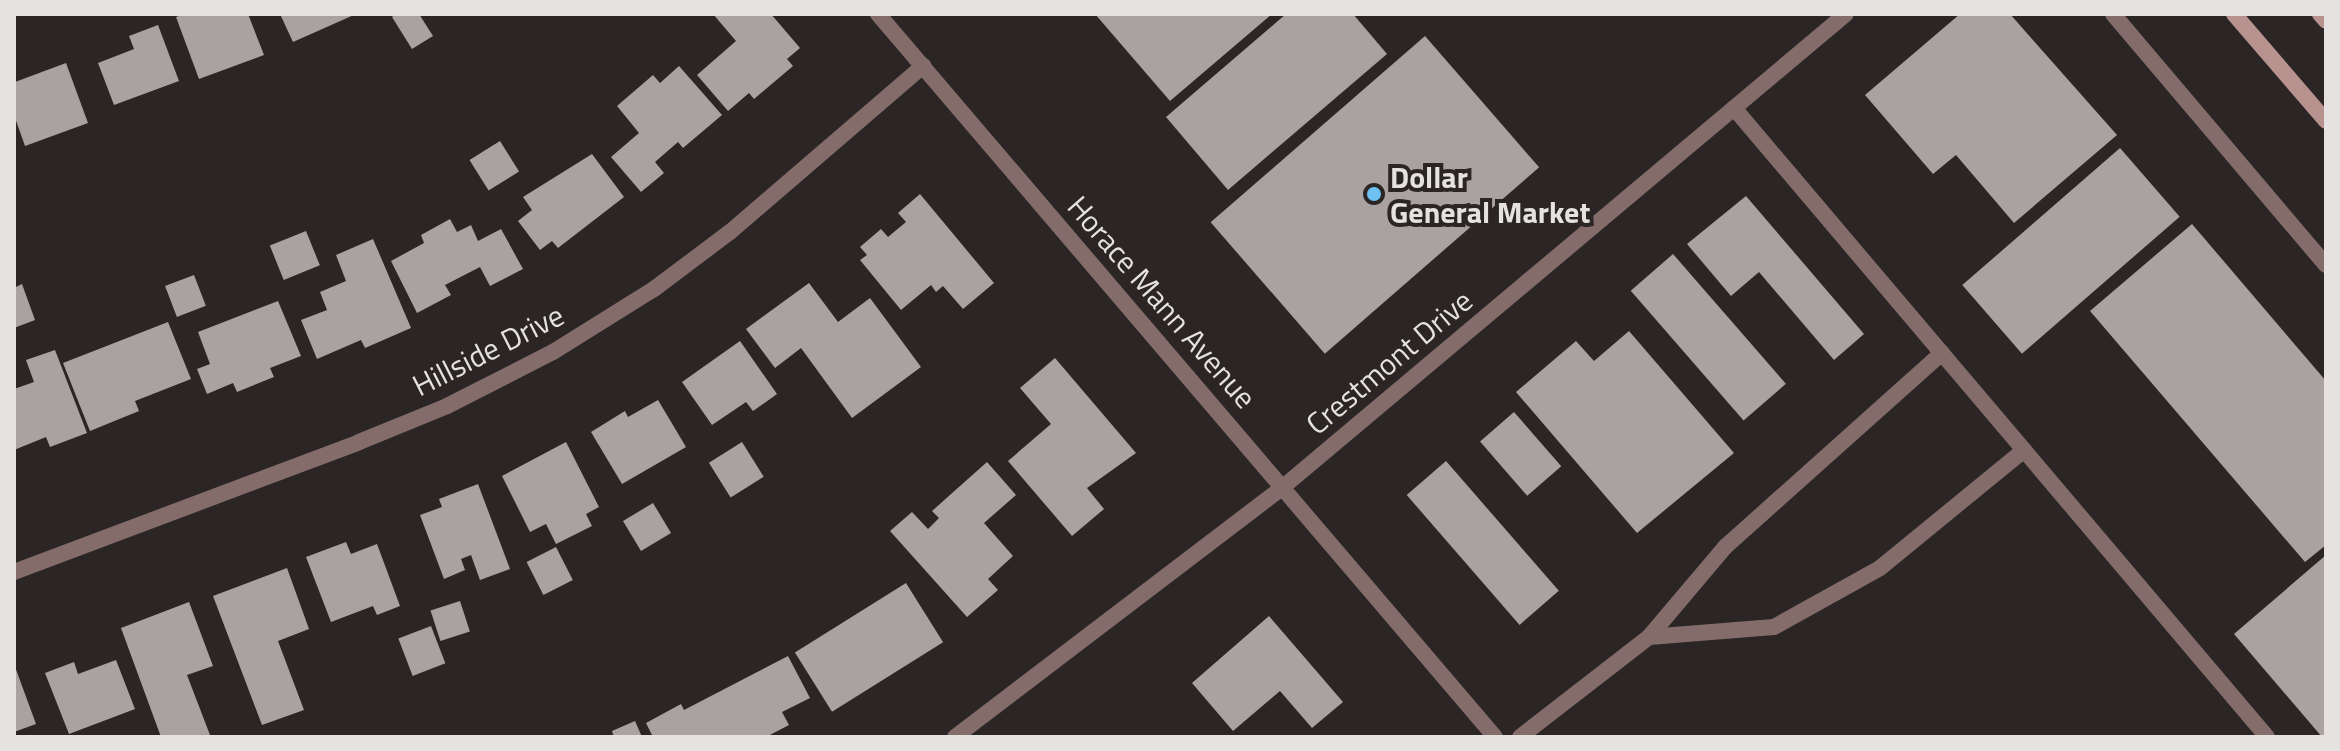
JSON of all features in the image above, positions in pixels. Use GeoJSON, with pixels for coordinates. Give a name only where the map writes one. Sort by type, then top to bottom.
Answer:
{"type":"FeatureCollection","features":[{"type":"Feature","properties":{"kind":"main road"},"geometry":{"type":"LineString","coordinates":[[2234,14],[2326,121]]}},
{"type":"Feature","properties":{"kind":"main road"},"geometry":{"type":"LineString","coordinates":[[2320,14],[2326,21]]}},
{"type":"Feature","properties":{"kind":"street","name":"Horace Mann Avenue"},"geometry":{"type":"LineString","coordinates":[[878,14],[1495,737]]}},
{"type":"Feature","properties":{"kind":"street","name":"Crestmont Drive"},"geometry":{"type":"LineString","coordinates":[[955,737],[1283,487],[1846,14]]}},
{"type":"Feature","properties":{"kind":"street"},"geometry":{"type":"LineString","coordinates":[[2113,14],[2326,265]]}},
{"type":"Feature","properties":{"kind":"street","name":"Hillside Drive"},"geometry":{"type":"LineString","coordinates":[[14,572],[374,436],[553,352],[654,289],[730,232],[923,66]]}},
{"type":"Feature","properties":{"kind":"street"},"geometry":{"type":"LineString","coordinates":[[1734,108],[2267,737]]}},
{"type":"Feature","properties":{"kind":"street"},"geometry":{"type":"LineString","coordinates":[[1520,737],[1649,637],[1725,547],[1942,353]]}},
{"type":"Feature","properties":{"kind":"street"},"geometry":{"type":"LineString","coordinates":[[1649,637],[1774,627],[1880,568],[2024,450]]}},
{"type":"Feature","properties":{"kind":"building"},"geometry":{"type":"Polygon","coordinates":[[[184,14],[248,14],[264,55],[199,79],[176,17],[184,14]]]}},
{"type":"Feature","properties":{"kind":"building"},"geometry":{"type":"Polygon","coordinates":[[[280,14],[356,14],[293,42],[280,14]]]}},
{"type":"Feature","properties":{"kind":"building"},"geometry":{"type":"Polygon","coordinates":[[[396,14],[419,14],[433,36],[412,49],[392,17],[396,14]]]}},
{"type":"Feature","properties":{"kind":"building"},"geometry":{"type":"Polygon","coordinates":[[[713,14],[771,14],[800,48],[787,59],[793,66],[754,99],[749,93],[728,111],[697,75],[736,41],[713,14]]]}},
{"type":"Feature","properties":{"kind":"building"},"geometry":{"type":"Polygon","coordinates":[[[1095,14],[1272,14],[1170,101],[1095,14]]]}},
{"type":"Feature","properties":{"kind":"building"},"geometry":{"type":"Polygon","coordinates":[[[1286,14],[1353,14],[1387,54],[1228,190],[1166,117],[1286,14]]]}},
{"type":"Feature","properties":{"kind":"building"},"geometry":{"type":"Polygon","coordinates":[[[1960,14],[2010,14],[2117,135],[2014,223],[1956,155],[1933,174],[1865,95],[1960,14]]]}},
{"type":"Feature","properties":{"kind":"building"},"geometry":{"type":"Polygon","coordinates":[[[158,25],[179,81],[114,105],[98,63],[134,49],[129,36],[158,25]]]}},
{"type":"Feature","properties":{"kind":"building","name":"Dollar General Market"},"geometry":{"type":"Polygon","coordinates":[[[1425,36],[1539,167],[1325,354],[1211,222],[1425,36]]]}},
{"type":"Feature","properties":{"kind":"building"},"geometry":{"type":"Polygon","coordinates":[[[66,63],[88,123],[25,146],[14,115],[15,82],[66,63]]]}},
{"type":"Feature","properties":{"kind":"building"},"geometry":{"type":"Polygon","coordinates":[[[679,66],[722,115],[683,148],[678,142],[655,162],[664,173],[641,192],[611,157],[639,133],[617,106],[653,75],[660,83],[679,66]]]}},
{"type":"Feature","properties":{"kind":"building"},"geometry":{"type":"Polygon","coordinates":[[[500,141],[519,172],[489,191],[469,160],[500,141]]]}},
{"type":"Feature","properties":{"kind":"building"},"geometry":{"type":"Polygon","coordinates":[[[2120,148],[2180,217],[2022,354],[1962,285],[2120,148]]]}},
{"type":"Feature","properties":{"kind":"building"},"geometry":{"type":"Polygon","coordinates":[[[592,154],[624,197],[558,248],[552,241],[540,250],[518,221],[532,210],[523,197],[592,154]]]}},
{"type":"Feature","properties":{"kind":"building"},"geometry":{"type":"Polygon","coordinates":[[[920,194],[994,283],[963,309],[943,286],[936,292],[931,285],[901,310],[860,260],[867,255],[860,247],[881,229],[888,237],[906,222],[898,213],[920,194]]]}},
{"type":"Feature","properties":{"kind":"building"},"geometry":{"type":"Polygon","coordinates":[[[1746,196],[1864,334],[1834,360],[1759,272],[1731,296],[1687,244],[1746,196]]]}},
{"type":"Feature","properties":{"kind":"building"},"geometry":{"type":"Polygon","coordinates":[[[450,219],[457,232],[471,225],[478,241],[501,229],[523,269],[490,286],[480,267],[445,285],[451,295],[417,313],[391,261],[424,243],[421,235],[450,219]]]}},
{"type":"Feature","properties":{"kind":"building"},"geometry":{"type":"Polygon","coordinates":[[[2192,224],[2326,381],[2326,545],[2305,562],[2090,311],[2192,224]]]}},
{"type":"Feature","properties":{"kind":"building"},"geometry":{"type":"Polygon","coordinates":[[[306,231],[320,265],[284,280],[270,246],[306,231]]]}},
{"type":"Feature","properties":{"kind":"building"},"geometry":{"type":"Polygon","coordinates":[[[373,239],[411,328],[365,348],[361,340],[317,359],[301,320],[327,310],[320,292],[346,281],[336,255],[373,239]]]}},
{"type":"Feature","properties":{"kind":"building"},"geometry":{"type":"Polygon","coordinates":[[[1673,254],[1786,384],[1744,421],[1631,291],[1673,254]]]}},
{"type":"Feature","properties":{"kind":"building"},"geometry":{"type":"Polygon","coordinates":[[[194,275],[206,306],[177,317],[165,286],[194,275]]]}},
{"type":"Feature","properties":{"kind":"building"},"geometry":{"type":"Polygon","coordinates":[[[809,283],[838,322],[870,298],[921,367],[852,418],[801,348],[775,368],[746,329],[809,283]]]}},
{"type":"Feature","properties":{"kind":"building"},"geometry":{"type":"Polygon","coordinates":[[[22,284],[35,320],[14,328],[14,288],[22,284]]]}},
{"type":"Feature","properties":{"kind":"building"},"geometry":{"type":"Polygon","coordinates":[[[278,301],[301,356],[270,368],[274,377],[237,392],[233,383],[207,394],[197,369],[210,364],[198,332],[278,301]]]}},
{"type":"Feature","properties":{"kind":"building"},"geometry":{"type":"Polygon","coordinates":[[[168,322],[191,379],[135,401],[139,411],[90,431],[63,363],[168,322]]]}},
{"type":"Feature","properties":{"kind":"building"},"geometry":{"type":"Polygon","coordinates":[[[1629,331],[1734,453],[1637,533],[1516,392],[1576,341],[1594,361],[1629,331]]]}},
{"type":"Feature","properties":{"kind":"building"},"geometry":{"type":"Polygon","coordinates":[[[740,341],[777,394],[753,411],[746,402],[712,425],[682,382],[740,341]]]}},
{"type":"Feature","properties":{"kind":"building"},"geometry":{"type":"Polygon","coordinates":[[[55,350],[87,433],[50,447],[46,437],[14,450],[14,389],[34,382],[26,360],[55,350]]]}},
{"type":"Feature","properties":{"kind":"building"},"geometry":{"type":"Polygon","coordinates":[[[1055,358],[1136,453],[1087,488],[1104,509],[1072,536],[1008,461],[1051,424],[1020,388],[1055,358]]]}},
{"type":"Feature","properties":{"kind":"building"},"geometry":{"type":"Polygon","coordinates":[[[658,400],[686,447],[622,484],[591,432],[625,411],[628,417],[658,400]]]}},
{"type":"Feature","properties":{"kind":"building"},"geometry":{"type":"Polygon","coordinates":[[[1514,412],[1561,466],[1527,496],[1480,442],[1514,412]]]}},
{"type":"Feature","properties":{"kind":"building"},"geometry":{"type":"Polygon","coordinates":[[[566,442],[599,507],[586,514],[592,526],[556,544],[546,524],[530,532],[502,476],[566,442]]]}},
{"type":"Feature","properties":{"kind":"building"},"geometry":{"type":"Polygon","coordinates":[[[742,442],[764,477],[731,497],[709,463],[742,442]]]}},
{"type":"Feature","properties":{"kind":"building"},"geometry":{"type":"Polygon","coordinates":[[[1446,461],[1559,591],[1520,625],[1407,495],[1446,461]]]}},
{"type":"Feature","properties":{"kind":"building"},"geometry":{"type":"Polygon","coordinates":[[[987,462],[1016,495],[984,523],[1013,556],[988,579],[998,590],[967,617],[890,531],[912,512],[928,529],[939,518],[932,511],[987,462]]]}},
{"type":"Feature","properties":{"kind":"building"},"geometry":{"type":"Polygon","coordinates":[[[478,484],[510,569],[480,580],[471,555],[461,559],[465,570],[444,579],[420,515],[442,507],[439,499],[478,484]]]}},
{"type":"Feature","properties":{"kind":"building"},"geometry":{"type":"Polygon","coordinates":[[[653,503],[671,533],[641,551],[623,521],[653,503]]]}},
{"type":"Feature","properties":{"kind":"building"},"geometry":{"type":"Polygon","coordinates":[[[346,542],[351,554],[377,544],[400,606],[377,615],[373,606],[331,622],[306,557],[346,542]]]}},
{"type":"Feature","properties":{"kind":"building"},"geometry":{"type":"Polygon","coordinates":[[[556,547],[573,580],[543,595],[527,562],[556,547]]]}},
{"type":"Feature","properties":{"kind":"building"},"geometry":{"type":"Polygon","coordinates":[[[2326,555],[2326,737],[2322,737],[2234,634],[2326,555]]]}},
{"type":"Feature","properties":{"kind":"building"},"geometry":{"type":"Polygon","coordinates":[[[287,568],[309,629],[278,641],[304,710],[262,725],[213,596],[287,568]]]}},
{"type":"Feature","properties":{"kind":"building"},"geometry":{"type":"Polygon","coordinates":[[[906,583],[943,642],[832,712],[795,652],[906,583]]]}},
{"type":"Feature","properties":{"kind":"building"},"geometry":{"type":"Polygon","coordinates":[[[460,601],[470,631],[440,641],[431,611],[460,601]]]}},
{"type":"Feature","properties":{"kind":"building"},"geometry":{"type":"Polygon","coordinates":[[[189,602],[213,666],[187,675],[210,735],[161,737],[121,628],[189,602]]]}},
{"type":"Feature","properties":{"kind":"building"},"geometry":{"type":"Polygon","coordinates":[[[1269,616],[1343,702],[1312,728],[1280,691],[1233,731],[1192,683],[1269,616]]]}},
{"type":"Feature","properties":{"kind":"building"},"geometry":{"type":"Polygon","coordinates":[[[431,626],[445,663],[413,676],[398,639],[431,626]]]}},
{"type":"Feature","properties":{"kind":"building"},"geometry":{"type":"Polygon","coordinates":[[[788,656],[810,698],[782,712],[789,725],[766,737],[653,737],[646,723],[681,704],[684,710],[788,656]]]}},
{"type":"Feature","properties":{"kind":"building"},"geometry":{"type":"Polygon","coordinates":[[[116,660],[135,709],[69,734],[45,673],[74,662],[78,674],[116,660]]]}},
{"type":"Feature","properties":{"kind":"building"},"geometry":{"type":"Polygon","coordinates":[[[14,664],[36,724],[14,732],[14,664]]]}},
{"type":"Feature","properties":{"kind":"building"},"geometry":{"type":"Polygon","coordinates":[[[635,721],[642,737],[614,737],[612,731],[635,721]]]}},
{"type":"Feature","properties":{"kind":"place","name":"Dollar General Market"},"geometry":{"type":"Point","coordinates":[1374,194]}}]}
